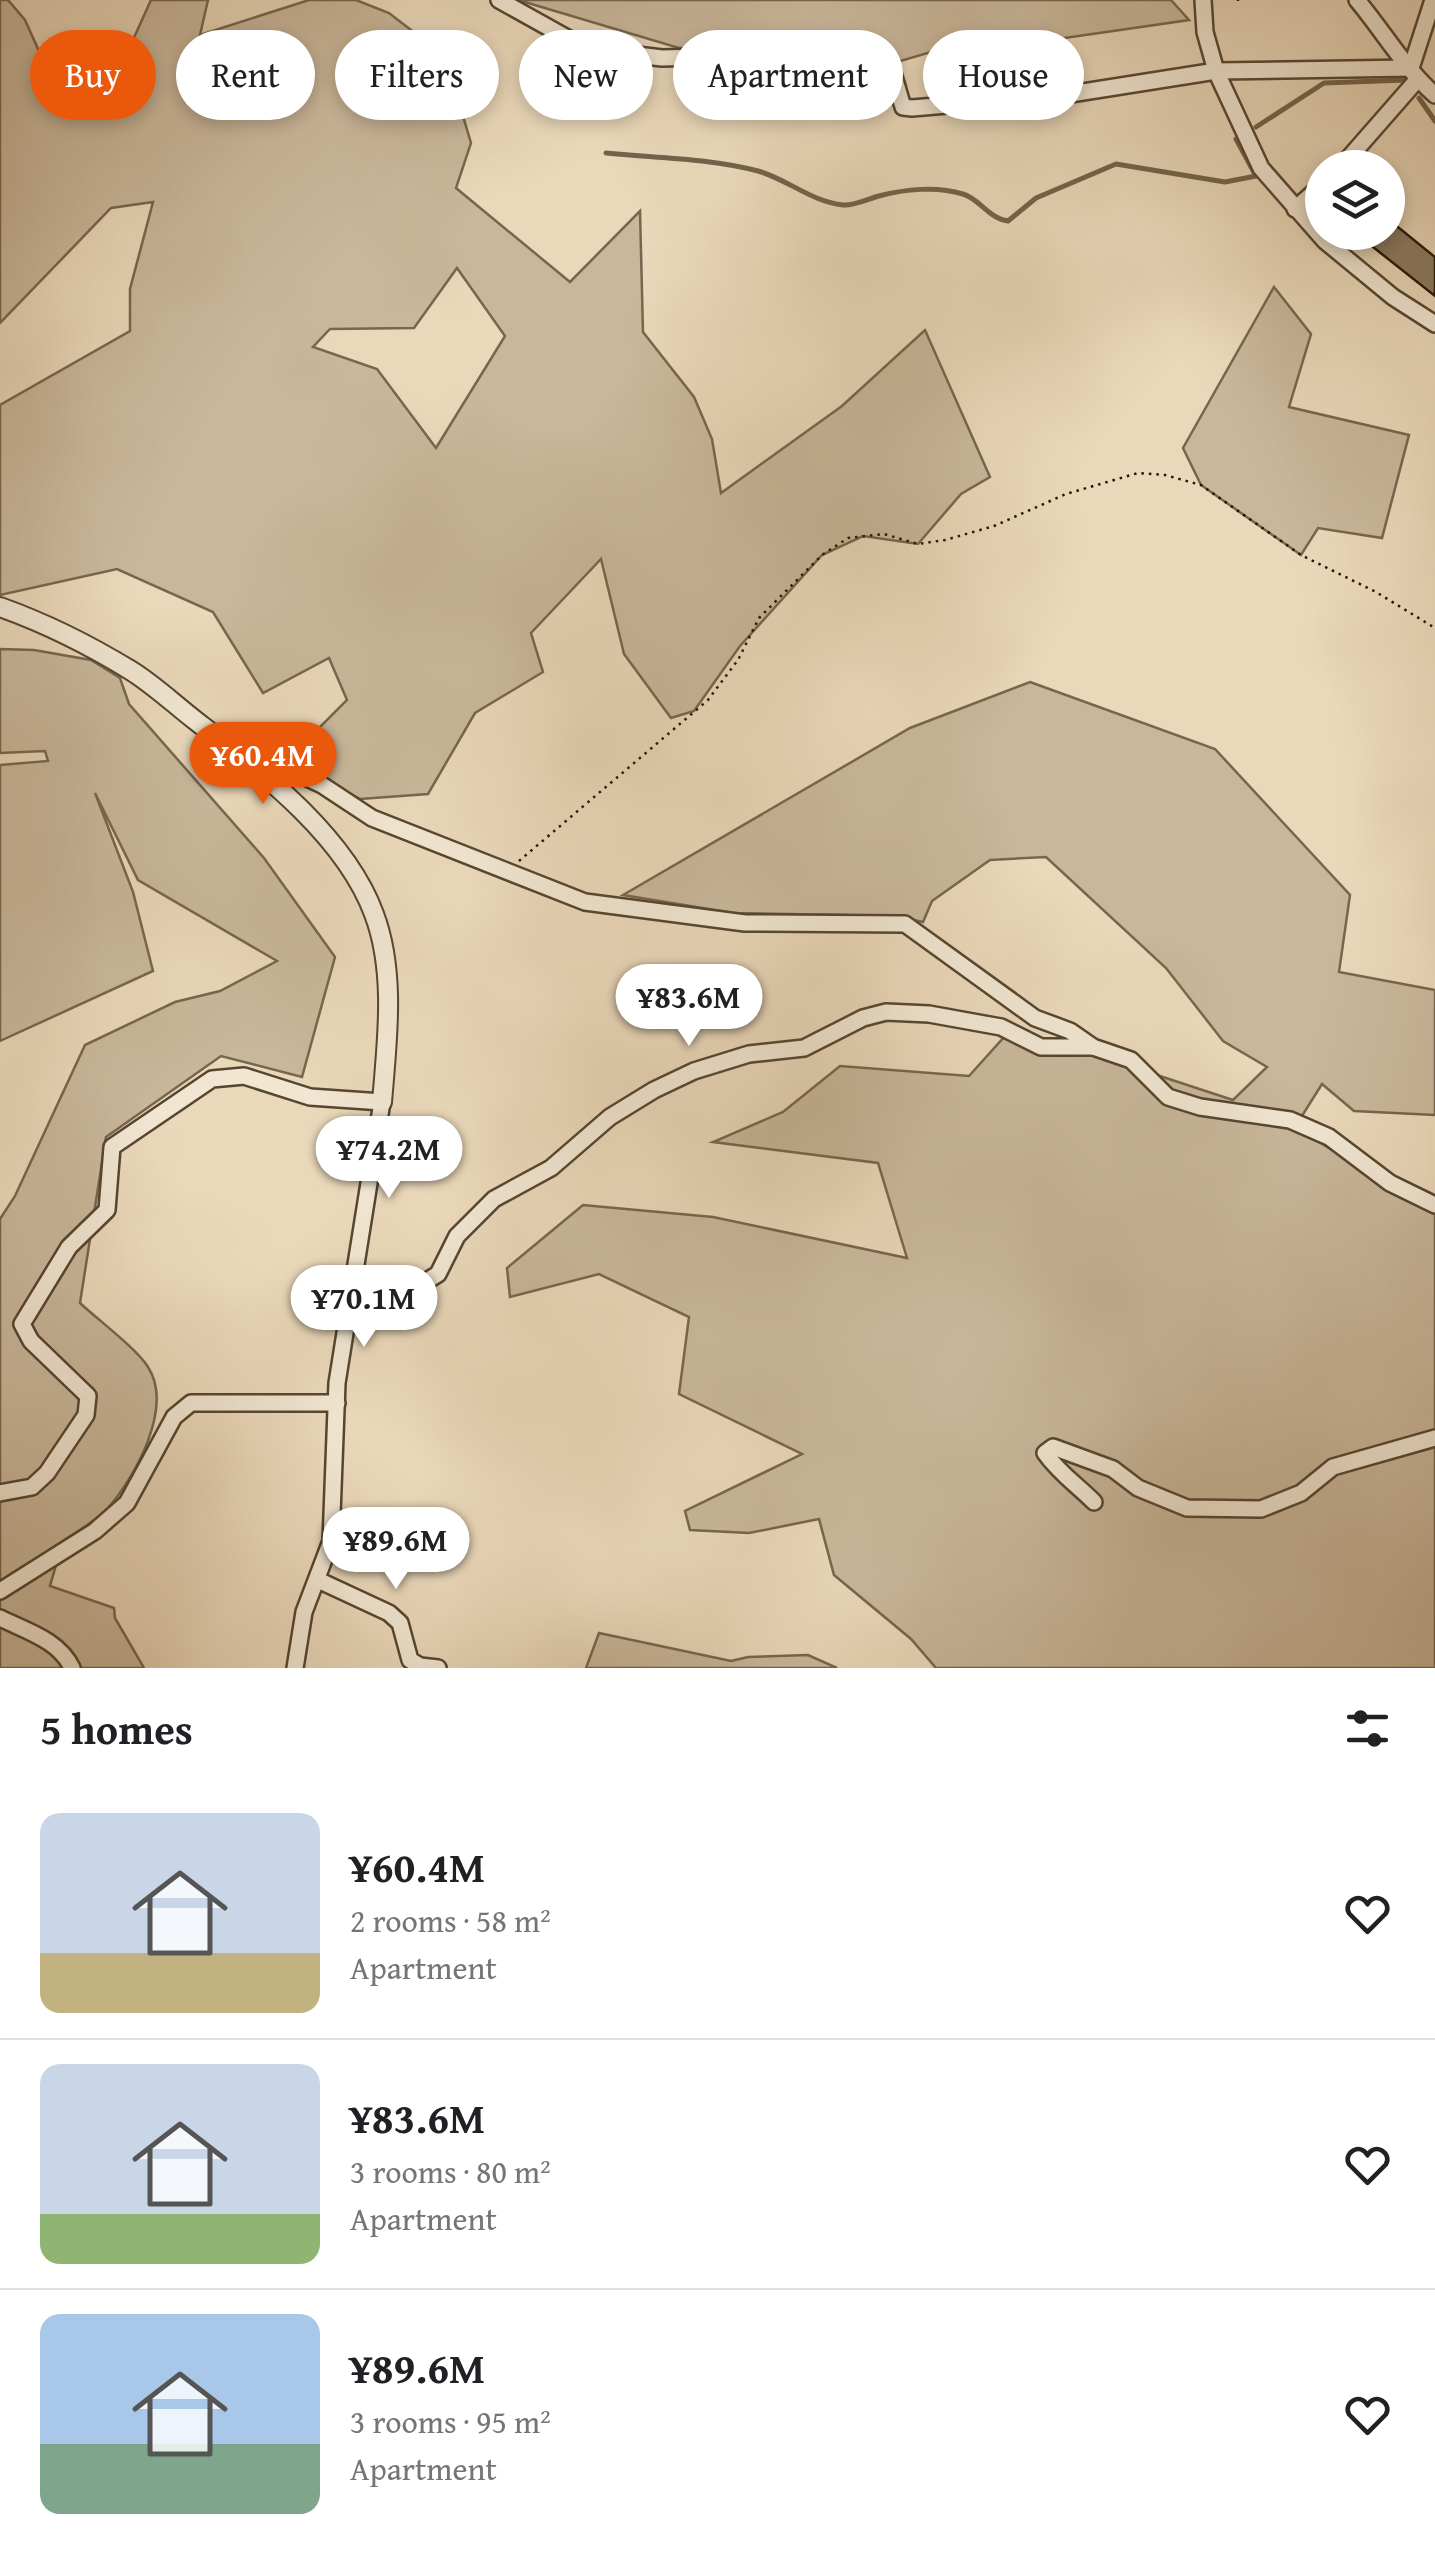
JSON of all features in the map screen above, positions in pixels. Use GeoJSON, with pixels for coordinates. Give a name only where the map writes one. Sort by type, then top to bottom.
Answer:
{"type":"FeatureCollection","features":[{"type":"Feature","properties":{"kind":"street"},"geometry":{"type":"LineString","coordinates":[[499,0],[587,49],[662,58],[787,55],[893,72],[903,107],[912,108],[1064,95],[1216,71],[1414,74]]}},
{"type":"Feature","properties":{"kind":"street"},"geometry":{"type":"LineString","coordinates":[[1203,0],[1216,71],[1261,168],[1325,241],[1393,297],[1435,324]]}},
{"type":"Feature","properties":{"kind":"street"},"geometry":{"type":"LineString","coordinates":[[1358,0],[1414,74],[1435,95]]}},
{"type":"Feature","properties":{"kind":"street"},"geometry":{"type":"LineString","coordinates":[[1354,150],[1414,74],[1432,0]]}},
{"type":"Feature","properties":{"kind":"street"},"geometry":{"type":"LineString","coordinates":[[1295,209],[1305,200]]}},
{"type":"Feature","properties":{"kind":"street"},"geometry":{"type":"LineString","coordinates":[[0,607],[28,617],[133,672],[270,782],[323,830],[373,910],[385,959],[388,1018],[382,1102],[337,1383],[330,1541],[304,1612],[295,1668]]}},
{"type":"Feature","properties":{"kind":"street"},"geometry":{"type":"LineString","coordinates":[[270,782],[284,767],[322,785],[372,818],[508,870],[566,897],[745,923],[905,924],[1035,1018],[1070,1031],[1093,1047],[1131,1060],[1168,1097],[1200,1107],[1290,1120],[1329,1136],[1390,1183],[1435,1205]]}},
{"type":"Feature","properties":{"kind":"street"},"geometry":{"type":"LineString","coordinates":[[351,1293],[422,1284],[438,1274],[457,1236],[494,1199],[551,1168],[610,1118],[694,1071],[749,1054],[804,1048],[863,1018],[886,1012],[929,1014],[1001,1027],[1041,1047],[1093,1047]]}},
{"type":"Feature","properties":{"kind":"street"},"geometry":{"type":"LineString","coordinates":[[0,1493],[32,1486],[39,1480],[86,1415],[88,1396],[31,1341],[22,1324],[69,1247],[107,1210],[112,1147],[212,1079],[244,1076],[310,1096],[382,1102]]}},
{"type":"Feature","properties":{"kind":"street"},"geometry":{"type":"LineString","coordinates":[[0,1591],[96,1531],[128,1502],[174,1417],[185,1406],[337,1403]]}},
{"type":"Feature","properties":{"kind":"street"},"geometry":{"type":"LineString","coordinates":[[1094,1502],[1062,1476],[1045,1453],[1053,1447],[1113,1469],[1138,1488],[1187,1508],[1261,1509],[1301,1492],[1333,1468],[1435,1438]]}},
{"type":"Feature","properties":{"kind":"street"},"geometry":{"type":"LineString","coordinates":[[318,1580],[389,1613],[400,1623],[410,1660],[420,1666],[438,1668]]}},
{"type":"Feature","properties":{"kind":"street"},"geometry":{"type":"LineString","coordinates":[[0,1618],[51,1642],[67,1657],[72,1668]]}},
{"type":"Feature","properties":{"kind":"path"},"geometry":{"type":"LineString","coordinates":[[508,870],[708,700],[738,660],[759,618],[822,555],[848,538],[884,534],[918,544],[944,540],[994,526],[1066,494],[1138,473],[1165,475],[1202,484],[1302,555],[1376,592],[1435,628]]}},
{"type":"Feature","properties":{"kind":"shaded area"},"geometry":{"type":"Polygon","coordinates":[[[0,0],[8,0],[30,31],[30,120],[156,120],[156,30],[137,30],[151,0],[208,0],[201,30],[176,30],[176,120],[315,120],[315,30],[216,30],[309,0],[356,0],[389,13],[411,30],[335,30],[335,120],[464,120],[471,143],[456,188],[570,282],[640,211],[643,332],[694,397],[712,439],[721,493],[842,406],[925,330],[990,477],[961,494],[918,544],[863,536],[822,555],[740,646],[694,711],[671,718],[624,654],[601,559],[531,633],[543,672],[475,713],[428,794],[360,799],[287,760],[347,700],[329,658],[263,693],[213,612],[117,569],[0,595],[0,405],[130,331],[130,289],[153,202],[111,208],[0,323],[0,0]],[[457,268],[414,328],[330,329],[313,347],[377,369],[436,448],[505,336],[457,268]]]}},
{"type":"Feature","properties":{"kind":"shaded area"},"geometry":{"type":"Polygon","coordinates":[[[518,0],[1171,0],[1189,20],[1084,35],[1084,30],[923,30],[923,54],[903,60],[903,30],[673,30],[673,46],[653,40],[653,30],[619,30],[518,0]]]}},
{"type":"Feature","properties":{"kind":"shaded area"},"geometry":{"type":"Polygon","coordinates":[[[1274,287],[1311,334],[1289,407],[1409,435],[1382,538],[1318,528],[1301,555],[1201,485],[1183,448],[1274,287]]]}},
{"type":"Feature","properties":{"kind":"shaded area"},"geometry":{"type":"Polygon","coordinates":[[[0,649],[34,650],[91,660],[120,678],[129,704],[264,858],[335,957],[302,1077],[221,1056],[106,1137],[80,1303],[148,1367],[155,1383],[154,1421],[139,1461],[118,1496],[102,1514],[63,1541],[50,1586],[114,1608],[115,1618],[144,1668],[0,1668],[0,1219],[15,1196],[85,1045],[175,1002],[220,991],[277,961],[138,880],[95,793],[133,892],[153,971],[0,1041],[0,765],[48,761],[45,751],[0,753],[0,649]]]}},
{"type":"Feature","properties":{"kind":"shaded area"},"geometry":{"type":"Polygon","coordinates":[[[1030,682],[1215,749],[1350,895],[1339,972],[1435,990],[1435,1115],[1354,1111],[1322,1084],[1295,1127],[1435,1213],[1435,1668],[936,1668],[911,1639],[834,1575],[819,1519],[749,1533],[690,1530],[685,1511],[802,1454],[679,1394],[689,1317],[599,1274],[510,1297],[507,1268],[583,1205],[713,1217],[907,1258],[878,1163],[713,1142],[783,1112],[840,1066],[969,1076],[1006,1035],[1093,1054],[1233,1100],[1267,1067],[1223,1041],[1166,968],[1046,857],[990,860],[932,901],[923,922],[895,916],[733,913],[623,895],[910,728],[1030,682]]]}},
{"type":"Feature","properties":{"kind":"shaded area"},"geometry":{"type":"Polygon","coordinates":[[[599,1633],[731,1661],[808,1655],[837,1668],[586,1668],[599,1633]]]}},
{"type":"Feature","properties":{"kind":"building"},"geometry":{"type":"Polygon","coordinates":[[[1405,233],[1435,257],[1435,296],[1377,250],[1405,250],[1405,233]]]}},
{"type":"Feature","properties":{"kind":"waterway"},"geometry":{"type":"LineString","coordinates":[[1256,127],[1324,83],[1406,80]]}},
{"type":"Feature","properties":{"kind":"waterway"},"geometry":{"type":"LineString","coordinates":[[1419,98],[1435,121]]}},
{"type":"Feature","properties":{"kind":"waterway"},"geometry":{"type":"LineString","coordinates":[[606,153],[739,167],[843,205],[910,190],[953,192],[969,197],[995,217],[1008,221],[1036,198],[1116,164],[1225,182],[1256,176],[1236,139]]}}]}
